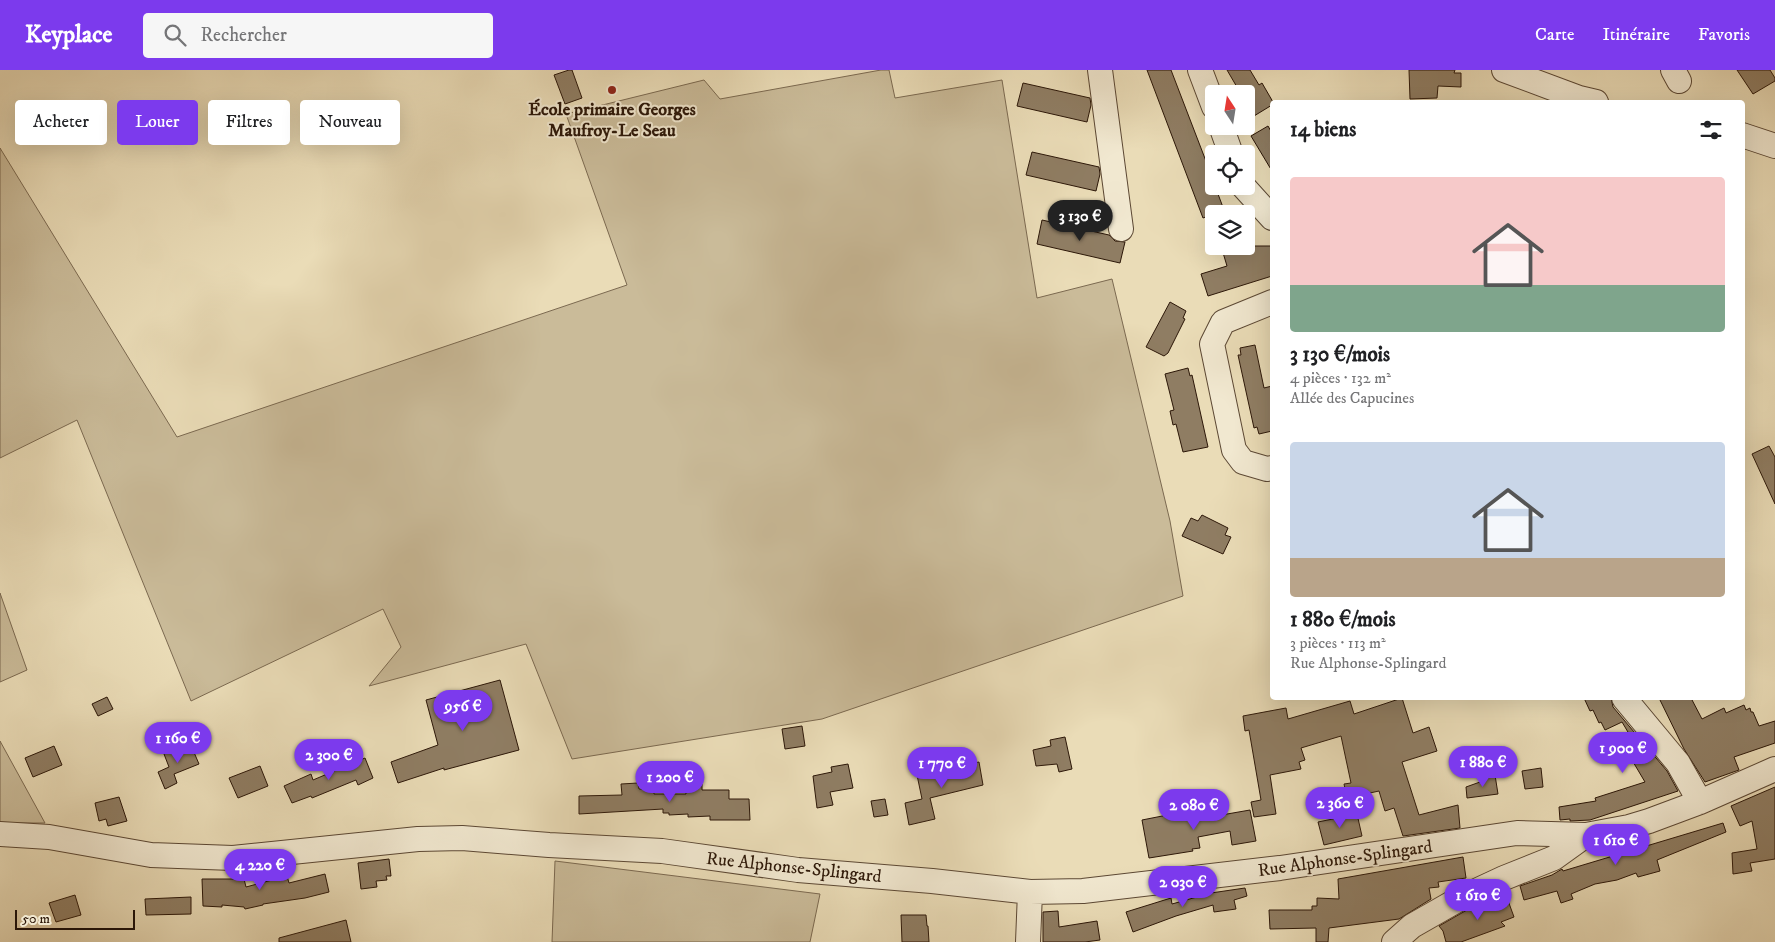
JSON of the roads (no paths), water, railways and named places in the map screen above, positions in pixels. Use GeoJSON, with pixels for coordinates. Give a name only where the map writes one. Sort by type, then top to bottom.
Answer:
{"type":"FeatureCollection","features":[{"type":"Feature","properties":{"kind":"street"},"geometry":{"type":"LineString","coordinates":[[1100,70],[1121,230]]}},
{"type":"Feature","properties":{"kind":"street"},"geometry":{"type":"LineString","coordinates":[[1200,70],[1206,85]]}},
{"type":"Feature","properties":{"kind":"street"},"geometry":{"type":"LineString","coordinates":[[1504,70],[1588,100]]}},
{"type":"Feature","properties":{"kind":"street"},"geometry":{"type":"LineString","coordinates":[[1745,135],[1775,146]]}},
{"type":"Feature","properties":{"kind":"street"},"geometry":{"type":"LineString","coordinates":[[1251,195],[1270,216]]}},
{"type":"Feature","properties":{"kind":"street"},"geometry":{"type":"LineString","coordinates":[[1270,303],[1223,322],[1212,344],[1234,450],[1243,462],[1270,468]]}},
{"type":"Feature","properties":{"kind":"street"},"geometry":{"type":"LineString","coordinates":[[1626,700],[1678,763],[1700,802]]}},
{"type":"Feature","properties":{"kind":"street"},"geometry":{"type":"LineString","coordinates":[[1394,942],[1412,926],[1461,898],[1554,858],[1586,835],[1629,827],[1700,802],[1775,769]]}},
{"type":"Feature","properties":{"kind":"street","name":"Rue Alphonse-Splingard"},"geometry":{"type":"LineString","coordinates":[[0,834],[49,837],[151,855],[233,858],[418,839],[462,838],[662,851],[798,870],[932,881],[1030,892],[1083,891],[1181,880],[1348,859],[1517,833],[1586,835]]}},
{"type":"Feature","properties":{"kind":"street"},"geometry":{"type":"LineString","coordinates":[[1028,942],[1030,892]]}},
{"type":"Feature","properties":{"kind":"place","name":"École primaire Georges Maufroy-Le Seau"},"geometry":{"type":"Point","coordinates":[612,90]}}]}
